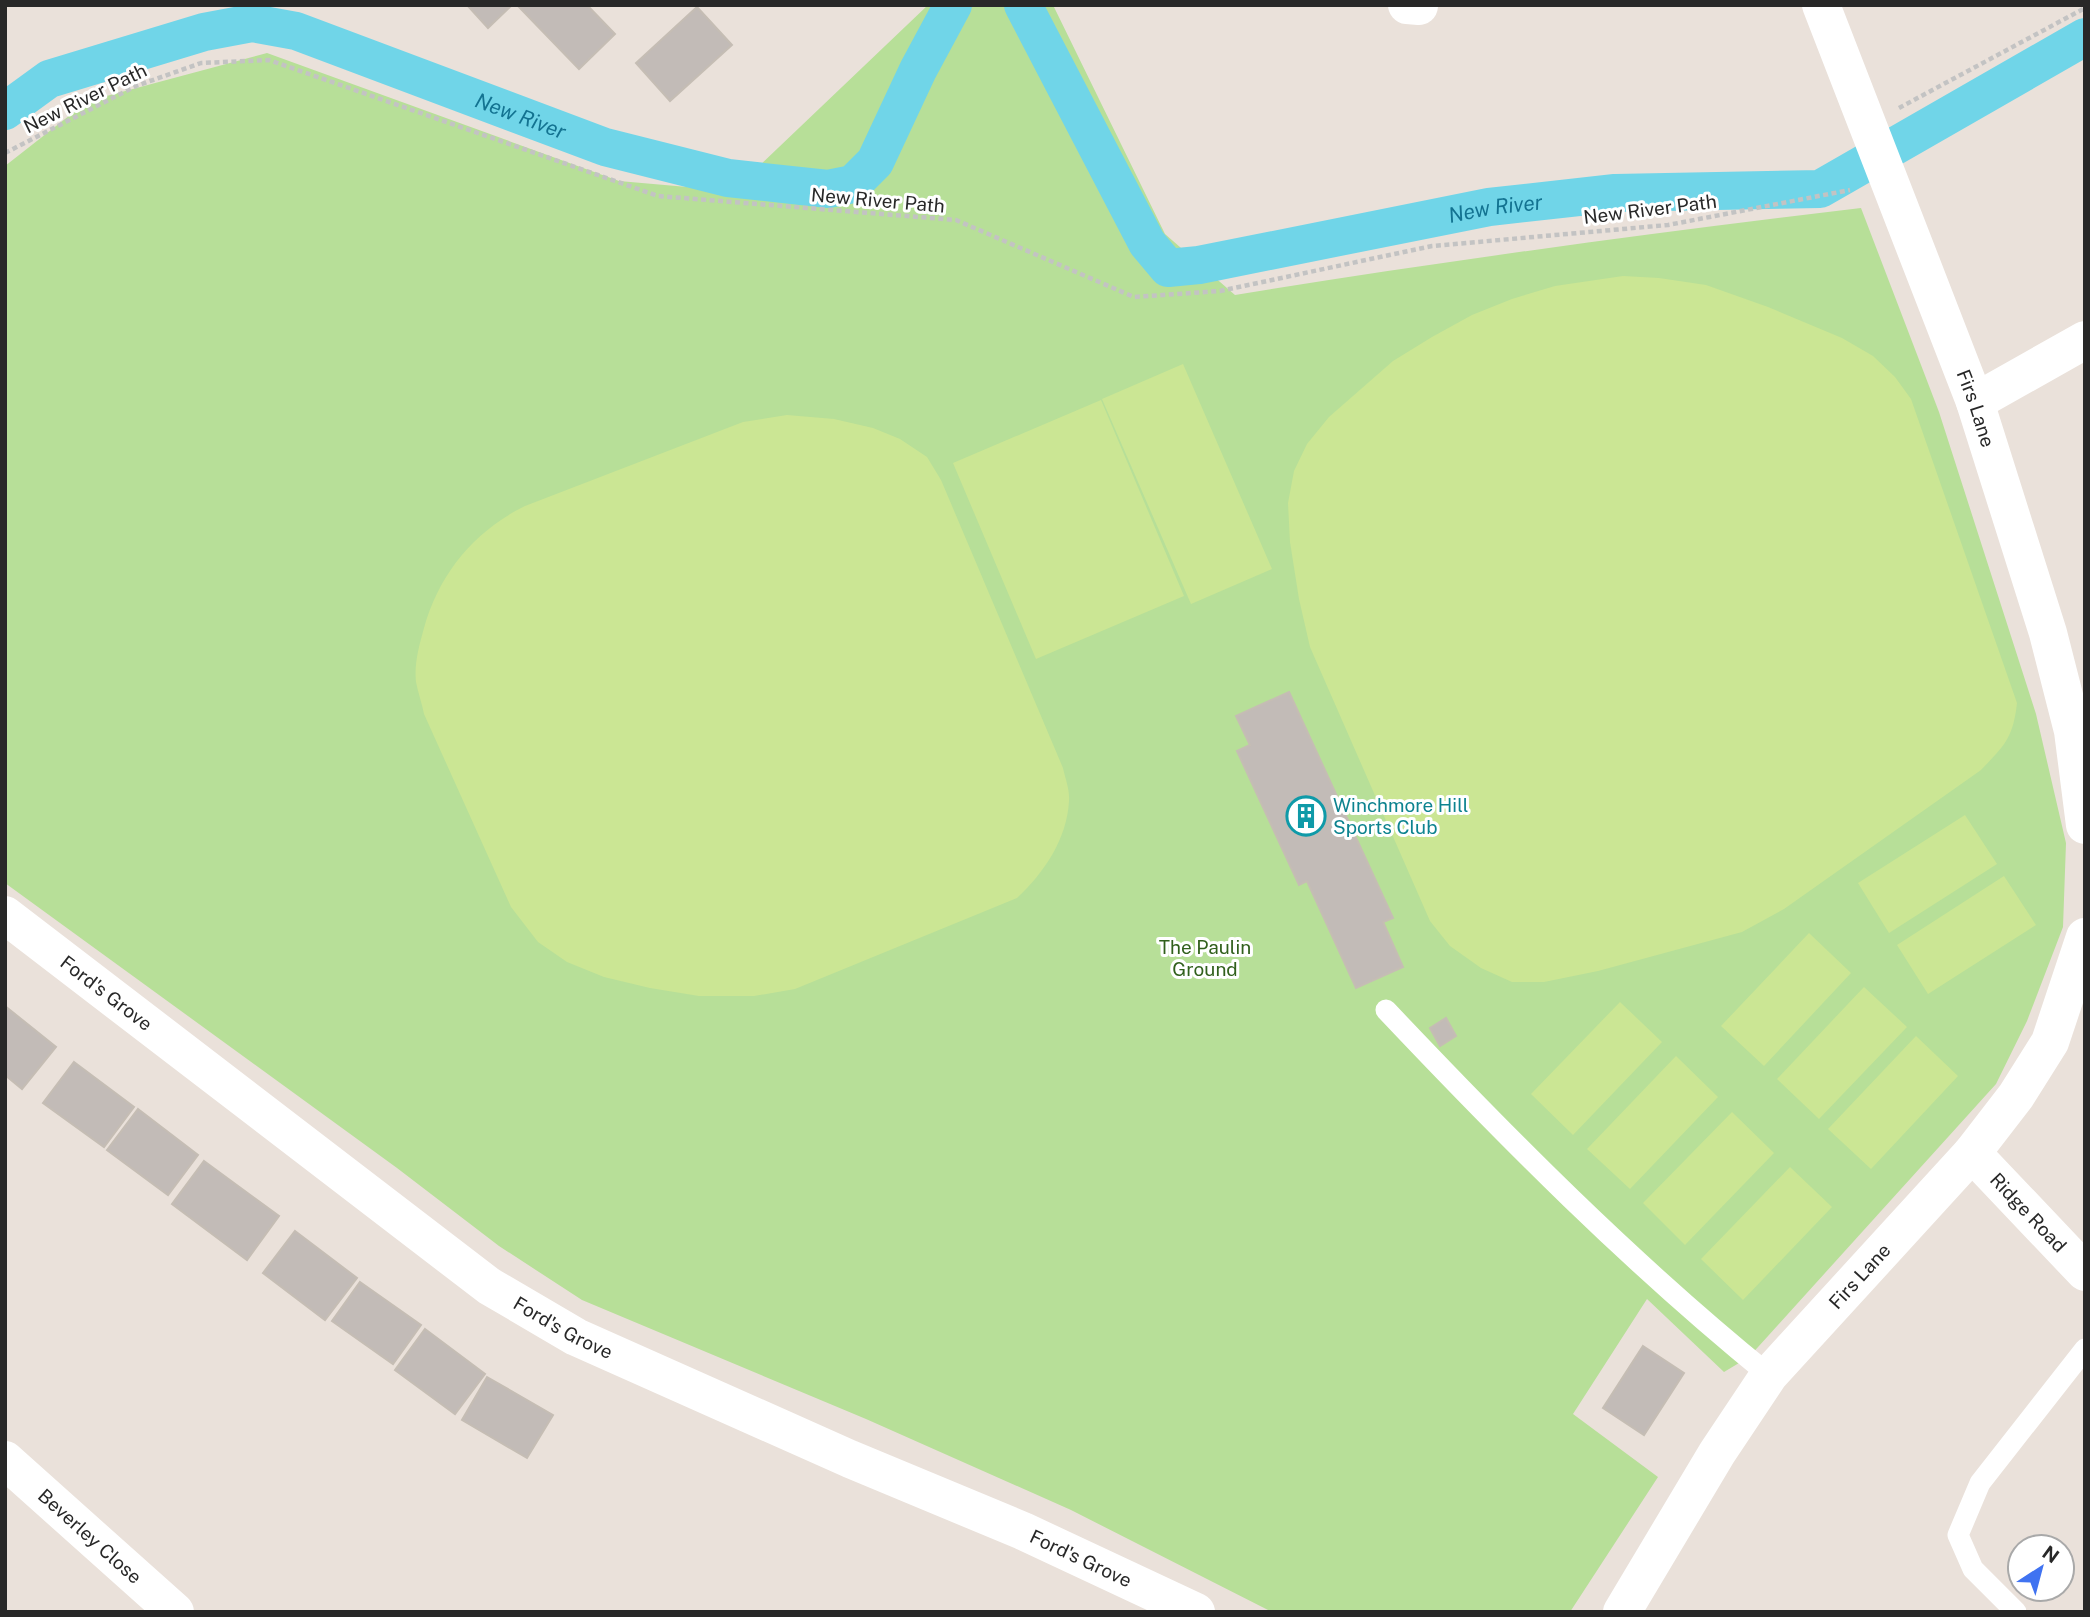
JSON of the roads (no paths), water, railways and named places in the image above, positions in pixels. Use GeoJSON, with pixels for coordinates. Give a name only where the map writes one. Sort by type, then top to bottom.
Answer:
{"type":"FeatureCollection","features":[{"type":"Feature","properties":{"kind":"street"},"geometry":{"type":"LineString","coordinates":[[1407,5],[1419,6]]}},
{"type":"Feature","properties":{"kind":"street","name":"Firs Lane"},"geometry":{"type":"LineString","coordinates":[[1821,5],[1881,116],[1891,186],[1975,402],[2048,633],[2073,731],[2085,825]]}},
{"type":"Feature","properties":{"kind":"street"},"geometry":{"type":"LineString","coordinates":[[1975,402],[2085,341]]}},
{"type":"Feature","properties":{"kind":"street","name":"Ford's Grove"},"geometry":{"type":"LineString","coordinates":[[5,915],[499,1292],[587,1342],[850,1459],[1023,1531],[1196,1612]]}},
{"type":"Feature","properties":{"kind":"street","name":"Firs Lane"},"geometry":{"type":"LineString","coordinates":[[1622,1612],[1717,1454],[1769,1375],[1972,1153],[2016,1096],[2050,1042],[2085,937]]}},
{"type":"Feature","properties":{"kind":"street","name":"Ridge Road"},"geometry":{"type":"LineString","coordinates":[[1972,1153],[2085,1272]]}},
{"type":"Feature","properties":{"kind":"street","name":"Beverley Close"},"geometry":{"type":"LineString","coordinates":[[5,1460],[176,1612]]}},
{"type":"Feature","properties":{"kind":"lane"},"geometry":{"type":"LineString","coordinates":[[1386,1010],[1503,1133],[1606,1231],[1769,1375]]}},
{"type":"Feature","properties":{"kind":"lane"},"geometry":{"type":"LineString","coordinates":[[2016,1612],[1973,1569],[1958,1535],[1980,1483],[2085,1349]]}},
{"type":"Feature","properties":{"kind":"waterway","name":"New River"},"geometry":{"type":"LineString","coordinates":[[5,111],[49,79],[204,32],[252,23],[296,31],[605,147],[728,178],[828,189],[853,184],[875,162],[918,70],[953,5]]}},
{"type":"Feature","properties":{"kind":"waterway","name":"New River"},"geometry":{"type":"LineString","coordinates":[[1023,5],[1147,243],[1168,268],[1199,265],[1489,207],[1615,193],[1820,189],[2085,37]]}},
{"type":"Feature","properties":{"kind":"place","name":"Winchmore Hill Sports Club"},"geometry":{"type":"Point","coordinates":[1306,816]}},
{"type":"Feature","properties":{"kind":"park label","name":"The Paulin Ground"},"geometry":{"type":"Point","coordinates":[1205,958]}}]}
